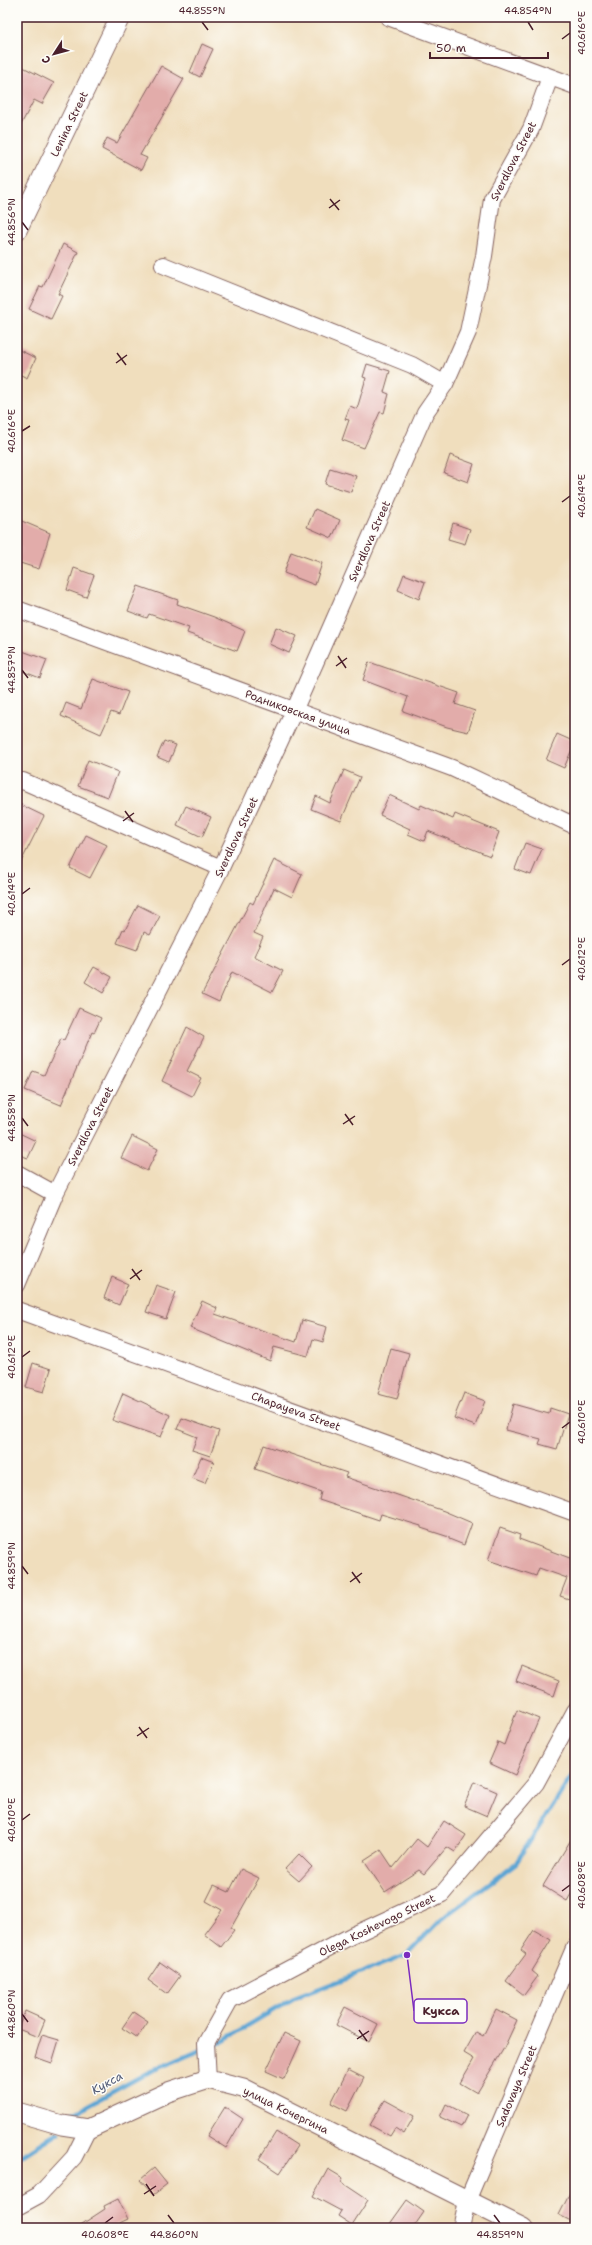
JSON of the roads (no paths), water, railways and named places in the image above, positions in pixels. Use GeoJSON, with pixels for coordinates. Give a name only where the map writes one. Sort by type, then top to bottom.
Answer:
{"type":"FeatureCollection","features":[{"type":"Feature","properties":{"kind":"street","name":"Lenina Street"},"geometry":{"type":"LineString","coordinates":[[17,230],[22,208],[120,17]]}},
{"type":"Feature","properties":{"kind":"street"},"geometry":{"type":"LineString","coordinates":[[388,17],[575,86]]}},
{"type":"Feature","properties":{"kind":"street","name":"Sverdlova Street"},"geometry":{"type":"LineString","coordinates":[[17,1285],[55,1194],[221,868],[294,711],[425,413],[445,384],[468,332],[484,256],[492,199],[531,129],[550,76]]}},
{"type":"Feature","properties":{"kind":"street"},"geometry":{"type":"LineString","coordinates":[[163,265],[412,365],[445,384]]}},
{"type":"Feature","properties":{"kind":"street","name":"Родниковская улица"},"geometry":{"type":"LineString","coordinates":[[17,610],[452,768],[575,826]]}},
{"type":"Feature","properties":{"kind":"street"},"geometry":{"type":"LineString","coordinates":[[17,782],[23,781],[221,868]]}},
{"type":"Feature","properties":{"kind":"street"},"geometry":{"type":"LineString","coordinates":[[17,1173],[55,1194]]}},
{"type":"Feature","properties":{"kind":"street","name":"Chapayeva Street"},"geometry":{"type":"LineString","coordinates":[[17,1310],[575,1513]]}},
{"type":"Feature","properties":{"kind":"street","name":"Olega Koshevogo Street"},"geometry":{"type":"LineString","coordinates":[[208,2079],[206,2043],[230,2000],[351,1936],[442,1894],[536,1783],[575,1711]]}},
{"type":"Feature","properties":{"kind":"street","name":"Sadovaya Street"},"geometry":{"type":"LineString","coordinates":[[461,2228],[467,2201],[575,1946]]}},
{"type":"Feature","properties":{"kind":"street"},"geometry":{"type":"LineString","coordinates":[[17,2112],[62,2125],[88,2129],[168,2092],[208,2079]]}},
{"type":"Feature","properties":{"kind":"street","name":"улица Кочергина"},"geometry":{"type":"LineString","coordinates":[[208,2079],[243,2088],[523,2228]]}},
{"type":"Feature","properties":{"kind":"street"},"geometry":{"type":"LineString","coordinates":[[17,2207],[39,2195],[74,2157],[88,2129]]}},
{"type":"Feature","properties":{"kind":"waterway","name":"Кукса"},"geometry":{"type":"LineString","coordinates":[[212,2047],[294,1998],[407,1955],[440,1920],[516,1863],[575,1771]]}},
{"type":"Feature","properties":{"kind":"waterway","name":"Кукса"},"geometry":{"type":"LineString","coordinates":[[68,2116],[149,2072],[201,2050]]}},
{"type":"Feature","properties":{"kind":"waterway","name":"Кукса"},"geometry":{"type":"LineString","coordinates":[[17,2159],[59,2132]]}},
{"type":"Feature","properties":{"kind":"place","name":"Кукса"},"geometry":{"type":"Point","coordinates":[407,1955]}}]}
